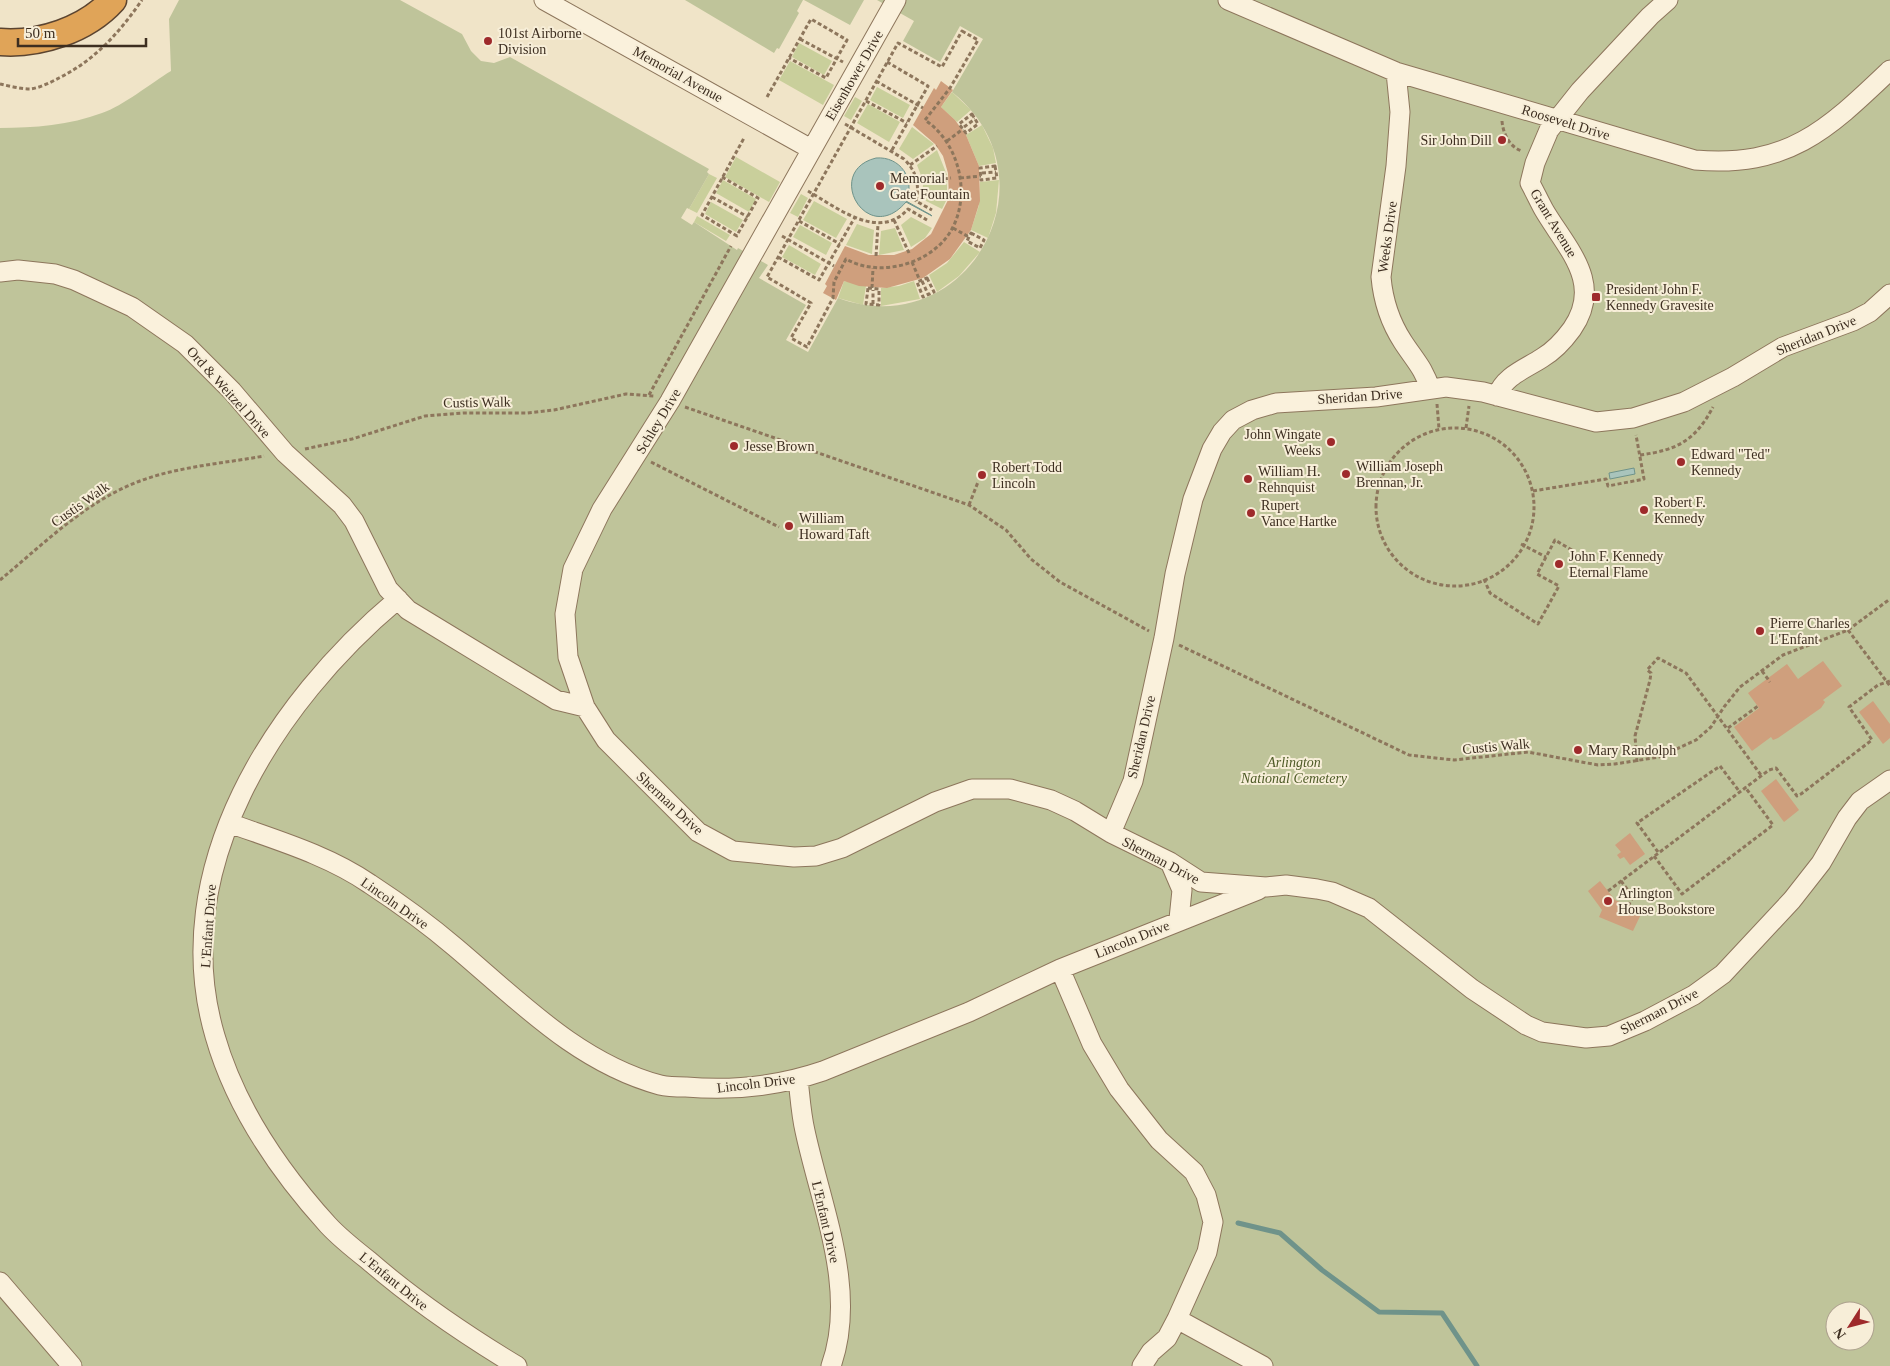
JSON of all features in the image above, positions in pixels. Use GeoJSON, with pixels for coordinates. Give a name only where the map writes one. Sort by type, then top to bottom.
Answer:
{"type":"FeatureCollection","features":[{"type":"Feature","properties":{"kind":"highway"},"geometry":{"type":"LineString","coordinates":[[0,42],[19,44],[54,35],[84,22],[99,13],[114,0]]}},
{"type":"Feature","properties":{"kind":"street","name":"Memorial Avenue"},"geometry":{"type":"LineString","coordinates":[[544,0],[812,149]]}},
{"type":"Feature","properties":{"kind":"street","name":"Eisenhower Drive"},"geometry":{"type":"LineString","coordinates":[[812,149],[896,0]]}},
{"type":"Feature","properties":{"kind":"street","name":"Roosevelt Drive"},"geometry":{"type":"LineString","coordinates":[[1228,0],[1396,72],[1696,160],[1738,162],[1780,152],[1816,135],[1832,124],[1890,70]]}},
{"type":"Feature","properties":{"kind":"street","name":"Grant Avenue"},"geometry":{"type":"LineString","coordinates":[[1497,396],[1503,382],[1543,358],[1558,345],[1577,321],[1584,303],[1584,283],[1576,258],[1543,209],[1530,183],[1538,156],[1549,130],[1580,91],[1643,23],[1668,0]]}},
{"type":"Feature","properties":{"kind":"street","name":"Weeks Drive"},"geometry":{"type":"LineString","coordinates":[[1396,72],[1400,112],[1398,148],[1381,270],[1382,285],[1392,321],[1427,376],[1433,394]]}},
{"type":"Feature","properties":{"kind":"street","name":"Schley Drive"},"geometry":{"type":"LineString","coordinates":[[585,707],[568,657],[566,614],[573,569],[602,509],[670,401],[812,149]]}},
{"type":"Feature","properties":{"kind":"street","name":"Ord & Weitzel Drive"},"geometry":{"type":"LineString","coordinates":[[0,272],[18,270],[55,274],[81,282],[132,307],[185,344],[232,391],[285,453],[342,505],[354,522],[388,589],[398,599]]}},
{"type":"Feature","properties":{"kind":"street","name":"Sheridan Drive"},"geometry":{"type":"LineString","coordinates":[[1111,833],[1133,781],[1158,635],[1194,499],[1212,450],[1228,423],[1246,412],[1276,403],[1433,394],[1446,387],[1472,390],[1596,422],[1633,418],[1689,400],[1733,378],[1783,347],[1853,321],[1870,312],[1890,294]]}},
{"type":"Feature","properties":{"kind":"street"},"geometry":{"type":"LineString","coordinates":[[398,599],[426,623],[556,700],[585,707]]}},
{"type":"Feature","properties":{"kind":"street","name":"L'Enfant Drive"},"geometry":{"type":"LineString","coordinates":[[398,599],[354,638],[302,696],[259,761],[229,823],[216,858],[208,893],[204,962],[214,1034],[236,1091],[274,1157],[302,1195],[330,1227],[395,1284],[438,1316],[517,1366]]}},
{"type":"Feature","properties":{"kind":"street","name":"Sherman Drive"},"geometry":{"type":"LineString","coordinates":[[585,707],[606,740],[665,802],[698,832],[733,851],[794,857],[816,856],[842,848],[935,802],[972,789],[1010,789],[1051,800],[1075,811],[1111,833],[1170,862],[1201,882],[1222,886],[1266,887],[1286,885],[1332,892],[1369,908],[1472,990],[1526,1025],[1542,1032],[1586,1038],[1609,1036],[1645,1021],[1694,995],[1723,974],[1792,900],[1821,863],[1847,818],[1860,801],[1890,780]]}},
{"type":"Feature","properties":{"kind":"street","name":"Lincoln Drive"},"geometry":{"type":"LineString","coordinates":[[229,823],[333,862],[368,882],[454,946],[559,1035],[616,1068],[661,1085],[730,1090],[798,1079],[823,1071],[969,1012],[1060,968],[1179,919],[1266,887]]}},
{"type":"Feature","properties":{"kind":"street","name":"Lincoln Drive"},"geometry":{"type":"LineString","coordinates":[[1170,862],[1182,890],[1179,919]]}},
{"type":"Feature","properties":{"kind":"street"},"geometry":{"type":"LineString","coordinates":[[1060,968],[1092,1044],[1119,1089],[1159,1140],[1194,1172],[1206,1195],[1213,1222],[1209,1244],[1177,1319],[1167,1338],[1151,1352],[1142,1366]]}},
{"type":"Feature","properties":{"kind":"street","name":"L'Enfant Drive"},"geometry":{"type":"LineString","coordinates":[[798,1079],[804,1129],[836,1262],[839,1286],[840,1318],[831,1366]]}},
{"type":"Feature","properties":{"kind":"street"},"geometry":{"type":"LineString","coordinates":[[0,1282],[72,1366]]}},
{"type":"Feature","properties":{"kind":"street"},"geometry":{"type":"LineString","coordinates":[[1177,1319],[1264,1366]]}},
{"type":"Feature","properties":{"kind":"path"},"geometry":{"type":"LineString","coordinates":[[0,84],[31,89],[49,83],[75,70],[101,51],[124,25],[142,0]]}},
{"type":"Feature","properties":{"kind":"path"},"geometry":{"type":"LineString","coordinates":[[767,97],[800,38],[811,19],[847,40],[826,78],[789,58]]}},
{"type":"Feature","properties":{"kind":"path"},"geometry":{"type":"LineString","coordinates":[[962,31],[978,40],[950,88],[925,120],[947,141],[954,156],[960,178],[959,208],[953,228],[934,248],[912,262],[894,268],[873,268],[859,265],[846,259],[834,282],[833,298],[807,347],[791,338],[811,303],[767,277],[887,62],[898,43],[942,67],[962,31]]}},
{"type":"Feature","properties":{"kind":"path"},"geometry":{"type":"LineString","coordinates":[[800,38],[846,64]]}},
{"type":"Feature","properties":{"kind":"path"},"geometry":{"type":"LineString","coordinates":[[887,62],[928,86],[892,150]]}},
{"type":"Feature","properties":{"kind":"path"},"geometry":{"type":"LineString","coordinates":[[872,79],[923,108]]}},
{"type":"Feature","properties":{"kind":"path"},"geometry":{"type":"LineString","coordinates":[[866,100],[907,123]]}},
{"type":"Feature","properties":{"kind":"path"},"geometry":{"type":"LineString","coordinates":[[1501,117],[1503,132],[1511,143],[1518,150],[1538,156]]}},
{"type":"Feature","properties":{"kind":"path"},"geometry":{"type":"LineString","coordinates":[[947,141],[975,119]]}},
{"type":"Feature","properties":{"kind":"path"},"geometry":{"type":"LineString","coordinates":[[842,122],[892,150],[910,165],[918,182],[916,201],[932,210]]}},
{"type":"Feature","properties":{"kind":"path"},"geometry":{"type":"LineString","coordinates":[[722,177],[758,198],[737,236],[702,215],[722,177],[744,138]]}},
{"type":"Feature","properties":{"kind":"path"},"geometry":{"type":"LineString","coordinates":[[910,165],[937,146]]}},
{"type":"Feature","properties":{"kind":"path"},"geometry":{"type":"LineString","coordinates":[[994,166],[997,178],[981,180],[981,175],[980,168],[994,166]]}},
{"type":"Feature","properties":{"kind":"path"},"geometry":{"type":"LineString","coordinates":[[960,178],[996,172]]}},
{"type":"Feature","properties":{"kind":"path"},"geometry":{"type":"LineString","coordinates":[[918,182],[951,178]]}},
{"type":"Feature","properties":{"kind":"path"},"geometry":{"type":"LineString","coordinates":[[805,190],[855,217],[878,224],[894,220],[908,209],[927,220]]}},
{"type":"Feature","properties":{"kind":"path"},"geometry":{"type":"LineString","coordinates":[[712,197],[753,220]]}},
{"type":"Feature","properties":{"kind":"path"},"geometry":{"type":"LineString","coordinates":[[778,257],[820,280],[855,217]]}},
{"type":"Feature","properties":{"kind":"path"},"geometry":{"type":"LineString","coordinates":[[894,220],[909,253]]}},
{"type":"Feature","properties":{"kind":"path"},"geometry":{"type":"LineString","coordinates":[[799,221],[840,244]]}},
{"type":"Feature","properties":{"kind":"path"},"geometry":{"type":"LineString","coordinates":[[876,256],[878,224]]}},
{"type":"Feature","properties":{"kind":"path"},"geometry":{"type":"LineString","coordinates":[[953,228],[969,237]]}},
{"type":"Feature","properties":{"kind":"path"},"geometry":{"type":"LineString","coordinates":[[971,233],[984,240],[980,248],[967,241],[969,237],[971,233]]}},
{"type":"Feature","properties":{"kind":"path"},"geometry":{"type":"LineString","coordinates":[[779,235],[834,266]]}},
{"type":"Feature","properties":{"kind":"path"},"geometry":{"type":"LineString","coordinates":[[649,395],[731,246]]}},
{"type":"Feature","properties":{"kind":"path"},"geometry":{"type":"LineString","coordinates":[[912,262],[921,281],[928,294],[934,292],[927,278],[921,281]]}},
{"type":"Feature","properties":{"kind":"path"},"geometry":{"type":"LineString","coordinates":[[873,268],[873,305]]}},
{"type":"Feature","properties":{"kind":"path"},"geometry":{"type":"LineString","coordinates":[[868,288],[872,289],[879,290],[879,305],[866,304],[868,288]]}},
{"type":"Feature","properties":{"kind":"path","name":"Custis Walk"},"geometry":{"type":"LineString","coordinates":[[296,451],[352,439],[425,416],[463,413],[527,413],[554,410],[626,394],[649,395],[660,398]]}},
{"type":"Feature","properties":{"kind":"path"},"geometry":{"type":"LineString","coordinates":[[1433,394],[1439,429]]}},
{"type":"Feature","properties":{"kind":"path"},"geometry":{"type":"LineString","coordinates":[[1640,455],[1666,451],[1682,444],[1699,429],[1716,402]]}},
{"type":"Feature","properties":{"kind":"path","name":"Custis Walk"},"geometry":{"type":"LineString","coordinates":[[680,406],[969,505],[1006,530],[1031,558],[1060,582],[1158,635],[1409,755],[1454,760],[1528,752],[1598,765],[1637,762],[1659,757],[1691,743],[1711,728],[1724,706],[1740,687],[1762,671],[1796,648],[1848,630],[1890,599]]}},
{"type":"Feature","properties":{"kind":"path"},"geometry":{"type":"LineString","coordinates":[[1466,428],[1469,410]]}},
{"type":"Feature","properties":{"kind":"path"},"geometry":{"type":"LineString","coordinates":[[1466,428],[1488,435],[1506,447],[1522,467],[1533,491],[1532,521],[1521,544],[1506,566],[1473,584],[1451,585],[1419,577],[1406,570],[1395,558],[1386,544],[1378,525],[1376,497],[1386,468],[1406,446],[1420,437],[1439,429],[1466,428]]}},
{"type":"Feature","properties":{"kind":"path"},"geometry":{"type":"LineString","coordinates":[[1533,491],[1606,478],[1608,486],[1644,479],[1636,432]]}},
{"type":"Feature","properties":{"kind":"path","name":"Custis Walk"},"geometry":{"type":"LineString","coordinates":[[0,580],[94,505],[128,486],[164,474],[266,456]]}},
{"type":"Feature","properties":{"kind":"path"},"geometry":{"type":"LineString","coordinates":[[658,467],[779,527]]}},
{"type":"Feature","properties":{"kind":"path"},"geometry":{"type":"LineString","coordinates":[[969,505],[978,482]]}},
{"type":"Feature","properties":{"kind":"path"},"geometry":{"type":"LineString","coordinates":[[1484,579],[1490,593],[1538,624],[1559,586],[1537,574],[1555,540],[1576,552]]}},
{"type":"Feature","properties":{"kind":"path"},"geometry":{"type":"LineString","coordinates":[[1521,544],[1546,557]]}},
{"type":"Feature","properties":{"kind":"path"},"geometry":{"type":"LineString","coordinates":[[1848,630],[1889,684]]}},
{"type":"Feature","properties":{"kind":"path"},"geometry":{"type":"LineString","coordinates":[[1637,762],[1635,736],[1650,680],[1651,673],[1647,670],[1658,658],[1686,673],[1761,775]]}},
{"type":"Feature","properties":{"kind":"path"},"geometry":{"type":"LineString","coordinates":[[1762,671],[1770,682]]}},
{"type":"Feature","properties":{"kind":"path"},"geometry":{"type":"LineString","coordinates":[[1608,891],[1761,775],[1776,768],[1798,796],[1801,794],[1872,740],[1849,708],[1878,685],[1889,684]]}},
{"type":"Feature","properties":{"kind":"path"},"geometry":{"type":"LineString","coordinates":[[1728,728],[1758,706]]}},
{"type":"Feature","properties":{"kind":"path"},"geometry":{"type":"LineString","coordinates":[[1658,852],[1637,823],[1720,766],[1739,791]]}},
{"type":"Feature","properties":{"kind":"path"},"geometry":{"type":"LineString","coordinates":[[1654,856],[1682,894],[1773,825],[1745,787]]}},
{"type":"Feature","properties":{"kind":"path"},"geometry":{"type":"LineString","coordinates":[[1621,881],[1633,897],[1628,906]]}},
{"type":"Feature","properties":{"kind":"green space","name":"Arlington National Cemetery"},"geometry":{"type":"Polygon","coordinates":[[[179,0],[400,0],[462,34],[471,51],[481,61],[494,63],[510,57],[709,169],[707,172],[709,174],[689,209],[687,208],[681,218],[692,225],[694,222],[737,250],[738,248],[768,265],[759,278],[806,305],[786,340],[808,352],[838,298],[885,306],[926,298],[960,276],[984,245],[998,207],[998,167],[983,127],[952,92],[983,39],[960,26],[940,62],[903,41],[914,21],[877,0],[1890,0],[1890,1366],[0,1366],[0,128],[65,123],[90,117],[110,110],[128,100],[171,71],[169,19],[179,0]]]}},
{"type":"Feature","properties":{"kind":"green space"},"geometry":{"type":"Polygon","coordinates":[[[685,0],[803,0],[797,11],[799,13],[779,49],[777,48],[774,53],[685,0]]]}},
{"type":"Feature","properties":{"kind":"green space"},"geometry":{"type":"Polygon","coordinates":[[[804,0],[864,0],[850,25],[804,0]]]}},
{"type":"Feature","properties":{"kind":"green space"},"geometry":{"type":"Polygon","coordinates":[[[799,43],[832,61],[824,75],[792,57],[799,43]]]}},
{"type":"Feature","properties":{"kind":"green space"},"geometry":{"type":"Polygon","coordinates":[[[790,61],[834,85],[823,105],[779,80],[790,61]]]}},
{"type":"Feature","properties":{"kind":"green space"},"geometry":{"type":"Polygon","coordinates":[[[877,87],[910,105],[903,118],[870,100],[877,87]]]}},
{"type":"Feature","properties":{"kind":"green space"},"geometry":{"type":"Polygon","coordinates":[[[952,92],[971,110],[957,122],[941,107],[952,92]]]}},
{"type":"Feature","properties":{"kind":"green space"},"geometry":{"type":"Polygon","coordinates":[[[855,97],[862,101],[851,120],[844,116],[855,97]]]}},
{"type":"Feature","properties":{"kind":"green space"},"geometry":{"type":"Polygon","coordinates":[[[868,104],[900,122],[889,142],[857,123],[868,104]]]}},
{"type":"Feature","properties":{"kind":"green space"},"geometry":{"type":"Polygon","coordinates":[[[982,125],[993,148],[996,163],[979,166],[966,135],[982,125]]]}},
{"type":"Feature","properties":{"kind":"green space"},"geometry":{"type":"Polygon","coordinates":[[[912,127],[934,144],[913,159],[899,149],[912,127]]]}},
{"type":"Feature","properties":{"kind":"green space"},"geometry":{"type":"Polygon","coordinates":[[[937,150],[947,175],[922,178],[917,165],[937,150]]]}},
{"type":"Feature","properties":{"kind":"green space"},"geometry":{"type":"Polygon","coordinates":[[[736,157],[780,182],[769,202],[725,177],[736,157]]]}},
{"type":"Feature","properties":{"kind":"green space"},"geometry":{"type":"Polygon","coordinates":[[[709,174],[717,178],[697,213],[689,209],[709,174]]]}},
{"type":"Feature","properties":{"kind":"green space"},"geometry":{"type":"Polygon","coordinates":[[[723,180],[756,199],[749,212],[716,193],[723,180]]]}},
{"type":"Feature","properties":{"kind":"green space"},"geometry":{"type":"Polygon","coordinates":[[[999,180],[996,213],[988,238],[971,230],[979,205],[980,182],[999,180]]]}},
{"type":"Feature","properties":{"kind":"green space"},"geometry":{"type":"Polygon","coordinates":[[[947,181],[947,199],[942,209],[922,199],[923,184],[947,181]]]}},
{"type":"Feature","properties":{"kind":"green space"},"geometry":{"type":"Polygon","coordinates":[[[801,194],[808,198],[798,217],[790,213],[801,194]]]}},
{"type":"Feature","properties":{"kind":"green space"},"geometry":{"type":"Polygon","coordinates":[[[814,201],[847,219],[836,238],[803,220],[814,201]]]}},
{"type":"Feature","properties":{"kind":"green space"},"geometry":{"type":"Polygon","coordinates":[[[711,202],[743,220],[736,232],[705,214],[711,202]]]}},
{"type":"Feature","properties":{"kind":"green space"},"geometry":{"type":"Polygon","coordinates":[[[697,216],[730,235],[726,241],[694,222],[697,216]]]}},
{"type":"Feature","properties":{"kind":"green space"},"geometry":{"type":"Polygon","coordinates":[[[911,217],[932,228],[925,238],[911,247],[901,225],[911,217]]]}},
{"type":"Feature","properties":{"kind":"green space"},"geometry":{"type":"Polygon","coordinates":[[[857,224],[874,230],[872,254],[846,245],[857,224]]]}},
{"type":"Feature","properties":{"kind":"green space"},"geometry":{"type":"Polygon","coordinates":[[[800,225],[832,243],[826,255],[793,237],[800,225]]]}},
{"type":"Feature","properties":{"kind":"green space"},"geometry":{"type":"Polygon","coordinates":[[[895,228],[904,250],[879,255],[881,231],[895,228]]]}},
{"type":"Feature","properties":{"kind":"green space"},"geometry":{"type":"Polygon","coordinates":[[[964,242],[980,252],[959,276],[937,292],[929,275],[947,263],[964,242]]]}},
{"type":"Feature","properties":{"kind":"green space"},"geometry":{"type":"Polygon","coordinates":[[[789,245],[821,264],[815,275],[782,257],[789,245]]]}},
{"type":"Feature","properties":{"kind":"green space"},"geometry":{"type":"Polygon","coordinates":[[[844,281],[866,286],[863,305],[838,298],[844,281]]]}},
{"type":"Feature","properties":{"kind":"green space"},"geometry":{"type":"Polygon","coordinates":[[[914,281],[920,299],[881,306],[881,288],[899,286],[914,281]]]}},
{"type":"Feature","properties":{"kind":"water","name":"Memorial Gate Fountain"},"geometry":{"type":"Polygon","coordinates":[[[876,158],[885,158],[892,161],[904,170],[909,185],[906,201],[932,216],[906,202],[891,214],[877,216],[865,212],[856,202],[852,190],[853,177],[860,166],[876,158]]]}},
{"type":"Feature","properties":{"kind":"water"},"geometry":{"type":"Polygon","coordinates":[[[1634,468],[1635,474],[1610,479],[1609,473],[1634,468]]]}},
{"type":"Feature","properties":{"kind":"building"},"geometry":{"type":"Polygon","coordinates":[[[941,81],[953,90],[941,107],[955,120],[966,135],[979,166],[980,201],[971,230],[950,259],[923,278],[887,288],[859,286],[844,281],[836,300],[823,293],[827,286],[825,284],[845,246],[869,255],[894,255],[912,249],[931,234],[949,198],[948,173],[943,156],[935,144],[913,125],[934,88],[936,90],[941,81]]]}},
{"type":"Feature","properties":{"kind":"building"},"geometry":{"type":"Polygon","coordinates":[[[1823,661],[1842,686],[1823,700],[1825,702],[1821,708],[1778,738],[1773,740],[1771,737],[1752,751],[1734,727],[1759,708],[1748,693],[1787,664],[1798,679],[1823,661]]]}},
{"type":"Feature","properties":{"kind":"building"},"geometry":{"type":"Polygon","coordinates":[[[1873,701],[1890,724],[1890,738],[1883,744],[1859,712],[1873,701]]]}},
{"type":"Feature","properties":{"kind":"building"},"geometry":{"type":"Polygon","coordinates":[[[1776,779],[1799,810],[1784,822],[1761,791],[1776,779]]]}},
{"type":"Feature","properties":{"kind":"building"},"geometry":{"type":"Polygon","coordinates":[[[1630,833],[1645,854],[1630,865],[1624,857],[1620,859],[1617,855],[1621,852],[1615,845],[1630,833]]]}},
{"type":"Feature","properties":{"kind":"building"},"geometry":{"type":"Polygon","coordinates":[[[1600,881],[1615,900],[1642,912],[1633,931],[1599,917],[1602,910],[1588,891],[1600,881]]]}},
{"type":"Feature","properties":{"kind":"waterway"},"geometry":{"type":"LineString","coordinates":[[1238,1223],[1280,1233],[1322,1270],[1379,1312],[1442,1313],[1477,1366]]}},
{"type":"Feature","properties":{"kind":"place","name":"101st Airborne Division"},"geometry":{"type":"Point","coordinates":[488,41]}},
{"type":"Feature","properties":{"kind":"place","name":"Sir John Dill"},"geometry":{"type":"Point","coordinates":[1502,140]}},
{"type":"Feature","properties":{"kind":"place","name":"Memorial Gate Fountain"},"geometry":{"type":"Point","coordinates":[880,186]}},
{"type":"Feature","properties":{"kind":"place","name":"President John F. Kennedy Gravesite"},"geometry":{"type":"Point","coordinates":[1596,297]}},
{"type":"Feature","properties":{"kind":"place","name":"John Wingate Weeks"},"geometry":{"type":"Point","coordinates":[1331,442]}},
{"type":"Feature","properties":{"kind":"place","name":"Jesse Brown"},"geometry":{"type":"Point","coordinates":[734,446]}},
{"type":"Feature","properties":{"kind":"place","name":"Edward \"Ted\" Kennedy"},"geometry":{"type":"Point","coordinates":[1681,462]}},
{"type":"Feature","properties":{"kind":"place","name":"William Joseph Brennan, Jr."},"geometry":{"type":"Point","coordinates":[1346,474]}},
{"type":"Feature","properties":{"kind":"place","name":"Robert Todd Lincoln"},"geometry":{"type":"Point","coordinates":[982,475]}},
{"type":"Feature","properties":{"kind":"place","name":"William H. Rehnquist"},"geometry":{"type":"Point","coordinates":[1248,479]}},
{"type":"Feature","properties":{"kind":"place","name":"Robert F. Kennedy"},"geometry":{"type":"Point","coordinates":[1644,510]}},
{"type":"Feature","properties":{"kind":"place","name":"Rupert Vance Hartke"},"geometry":{"type":"Point","coordinates":[1251,513]}},
{"type":"Feature","properties":{"kind":"place","name":"William Howard Taft"},"geometry":{"type":"Point","coordinates":[789,526]}},
{"type":"Feature","properties":{"kind":"place","name":"John F. Kennedy Eternal Flame"},"geometry":{"type":"Point","coordinates":[1559,564]}},
{"type":"Feature","properties":{"kind":"place","name":"Pierre Charles L'Enfant"},"geometry":{"type":"Point","coordinates":[1760,631]}},
{"type":"Feature","properties":{"kind":"place","name":"Mary Randolph"},"geometry":{"type":"Point","coordinates":[1578,750]}},
{"type":"Feature","properties":{"kind":"place","name":"Arlington House Bookstore"},"geometry":{"type":"Point","coordinates":[1608,901]}}]}
